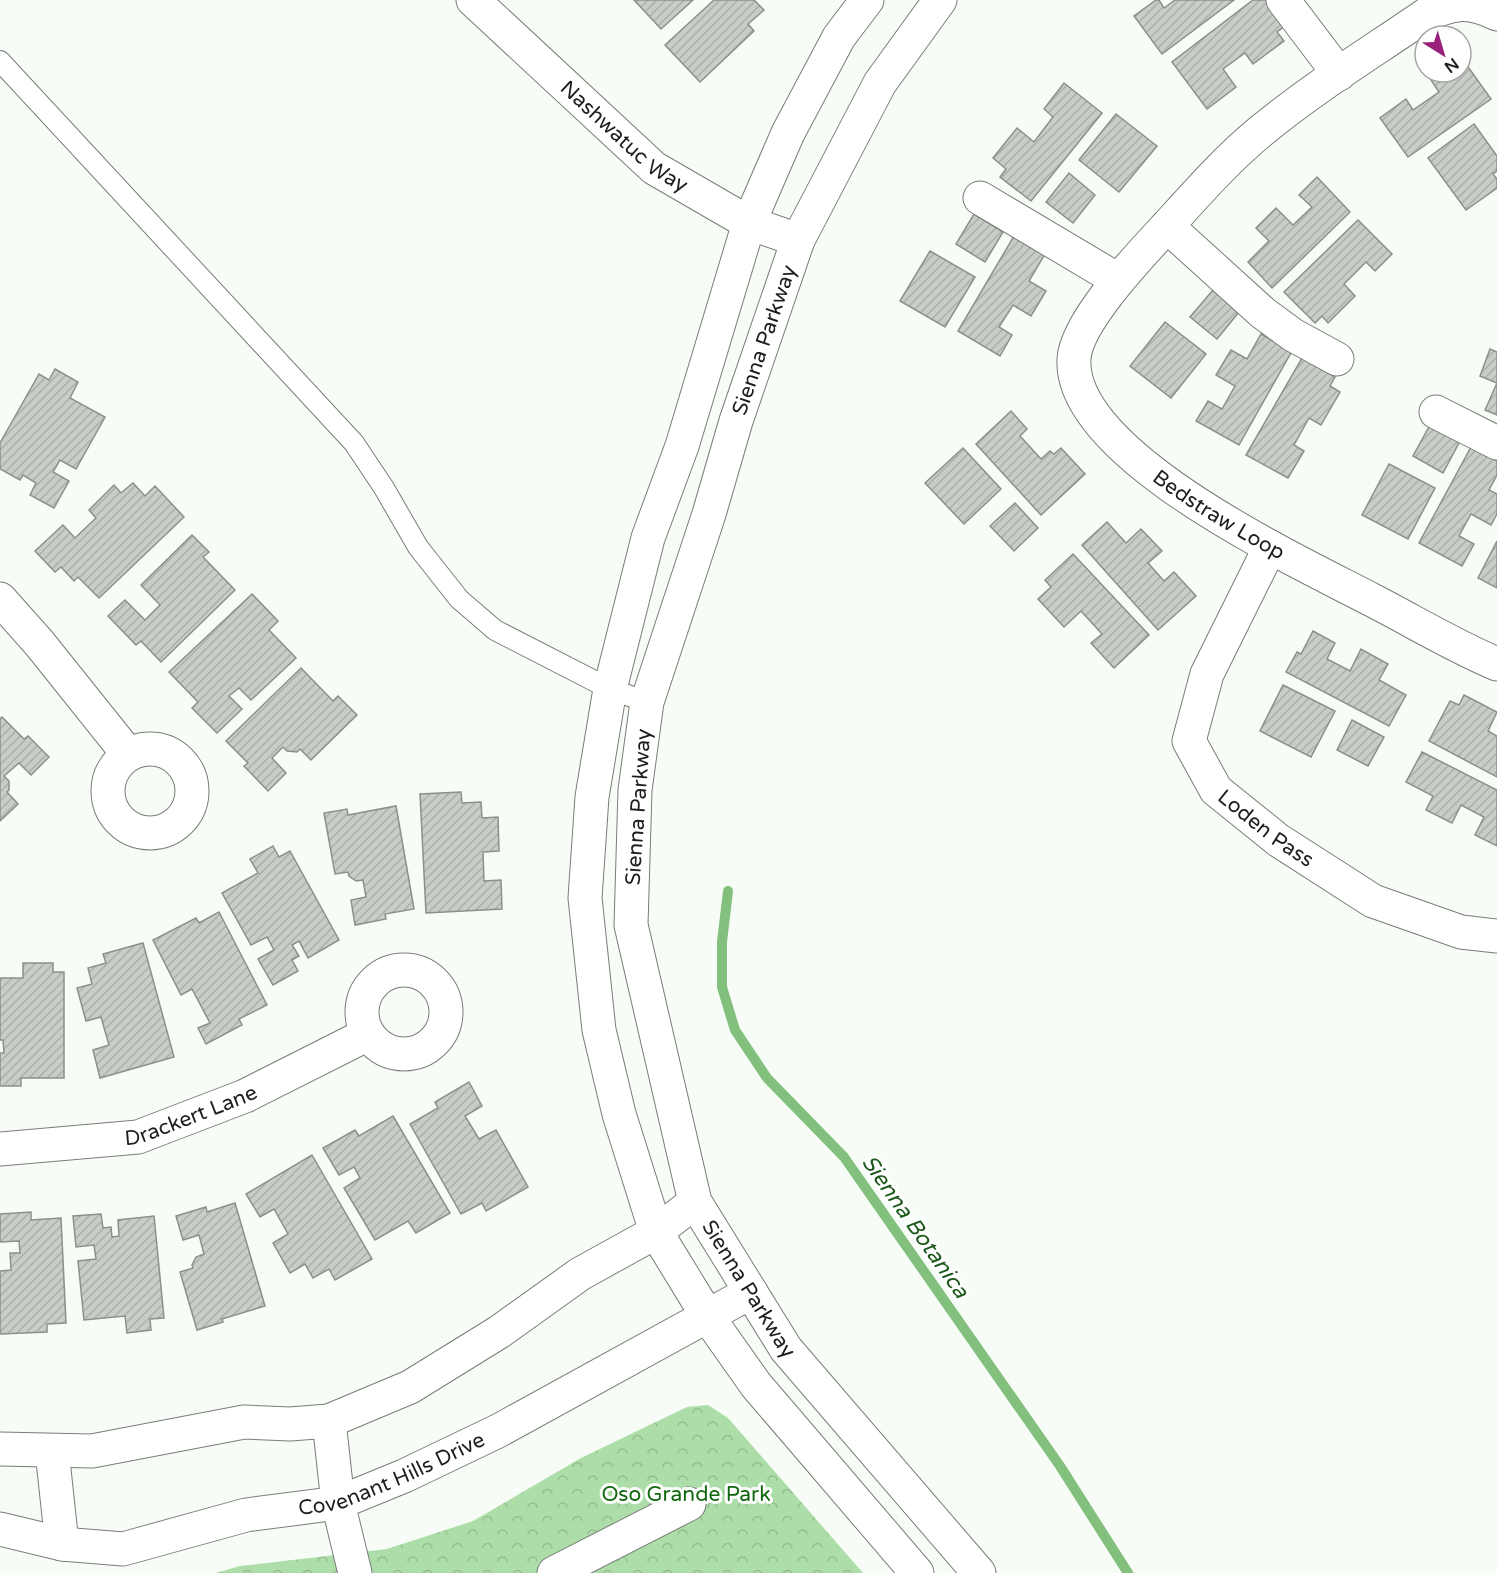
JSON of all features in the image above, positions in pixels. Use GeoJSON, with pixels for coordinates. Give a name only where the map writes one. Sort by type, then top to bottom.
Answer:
{"type":"FeatureCollection","features":[{"type":"Feature","properties":{"kind":"street","name":"Nashwatuc Way"},"geometry":{"type":"LineString","coordinates":[[473,0],[654,168],[749,223],[798,240]]}},
{"type":"Feature","properties":{"kind":"street","name":"Sienna Parkway"},"geometry":{"type":"LineString","coordinates":[[867,0],[834,47],[788,133],[749,223],[682,446],[648,538],[610,689],[592,797],[585,898],[599,1030],[619,1114],[656,1232],[708,1317],[756,1385],[917,1573]]}},
{"type":"Feature","properties":{"kind":"street","name":"Sienna Parkway"},"geometry":{"type":"LineString","coordinates":[[940,0],[880,83],[798,240],[736,421],[709,514],[647,702],[635,790],[631,926],[695,1202],[786,1349],[979,1573]]}},
{"type":"Feature","properties":{"kind":"street"},"geometry":{"type":"LineString","coordinates":[[1283,0],[1339,74]]}},
{"type":"Feature","properties":{"kind":"street","name":"Bedstraw Loop"},"geometry":{"type":"LineString","coordinates":[[1497,14],[1482,7],[1454,4],[1427,14],[1262,130],[1222,166],[1118,280],[1083,331],[1073,357],[1077,386],[1090,411],[1122,446],[1160,479],[1205,509],[1270,547],[1497,664]]}},
{"type":"Feature","properties":{"kind":"street"},"geometry":{"type":"LineString","coordinates":[[980,198],[1118,280]]}},
{"type":"Feature","properties":{"kind":"street"},"geometry":{"type":"LineString","coordinates":[[1167,226],[1263,313],[1293,335],[1337,359]]}},
{"type":"Feature","properties":{"kind":"street"},"geometry":{"type":"LineString","coordinates":[[1436,412],[1497,443]]}},
{"type":"Feature","properties":{"kind":"street","name":"Loden Pass"},"geometry":{"type":"LineString","coordinates":[[1270,547],[1207,674],[1189,741],[1216,790],[1278,840],[1373,901],[1461,932],[1497,936]]}},
{"type":"Feature","properties":{"kind":"street"},"geometry":{"type":"LineString","coordinates":[[0,599],[40,644],[128,754]]}},
{"type":"Feature","properties":{"kind":"street","name":"Drackert Lane"},"geometry":{"type":"LineString","coordinates":[[0,1149],[138,1137],[245,1096],[368,1034]]}},
{"type":"Feature","properties":{"kind":"street"},"geometry":{"type":"LineString","coordinates":[[0,1449],[92,1451],[244,1422],[290,1424],[329,1421],[410,1387],[499,1332],[580,1274],[656,1232],[695,1202]]}},
{"type":"Feature","properties":{"kind":"street","name":"Covenant Hills Drive"},"geometry":{"type":"LineString","coordinates":[[0,1529],[62,1544],[123,1549],[246,1515],[338,1503],[404,1476],[498,1431],[751,1292]]}},
{"type":"Feature","properties":{"kind":"street"},"geometry":{"type":"LineString","coordinates":[[329,1421],[338,1503],[355,1573]]}},
{"type":"Feature","properties":{"kind":"street"},"geometry":{"type":"LineString","coordinates":[[52,1451],[62,1544]]}},
{"type":"Feature","properties":{"kind":"street"},"geometry":{"type":"LineString","coordinates":[[554,1573],[688,1504]]}},
{"type":"Feature","properties":{"kind":"lane"},"geometry":{"type":"LineString","coordinates":[[0,61],[354,443],[384,488],[418,547],[459,599],[495,630],[610,689],[647,702]]}},
{"type":"Feature","properties":{"kind":"green space","name":"Oso Grande Park"},"geometry":{"type":"Polygon","coordinates":[[[708,1405],[728,1418],[863,1573],[216,1573],[240,1566],[387,1549],[473,1521],[581,1458],[687,1407],[708,1405]]]}},
{"type":"Feature","properties":{"kind":"building"},"geometry":{"type":"Polygon","coordinates":[[[634,0],[693,0],[661,29],[634,0]]]}},
{"type":"Feature","properties":{"kind":"building"},"geometry":{"type":"Polygon","coordinates":[[[714,0],[754,0],[764,10],[748,24],[754,31],[700,82],[665,45],[714,0]]]}},
{"type":"Feature","properties":{"kind":"building"},"geometry":{"type":"Polygon","coordinates":[[[1159,0],[1164,8],[1175,0],[1234,0],[1162,54],[1134,16],[1159,0]]]}},
{"type":"Feature","properties":{"kind":"building"},"geometry":{"type":"Polygon","coordinates":[[[1253,0],[1267,0],[1286,25],[1277,32],[1284,41],[1253,64],[1245,53],[1223,69],[1236,87],[1207,109],[1172,62],[1253,0]]]}},
{"type":"Feature","properties":{"kind":"building"},"geometry":{"type":"Polygon","coordinates":[[[1473,74],[1491,99],[1408,157],[1380,118],[1406,99],[1413,110],[1439,92],[1434,84],[1473,84],[1473,74]]]}},
{"type":"Feature","properties":{"kind":"building"},"geometry":{"type":"Polygon","coordinates":[[[1064,83],[1102,113],[1031,201],[1000,177],[1006,169],[993,158],[1017,128],[1034,142],[1053,117],[1044,109],[1064,83]]]}},
{"type":"Feature","properties":{"kind":"building"},"geometry":{"type":"Polygon","coordinates":[[[1116,114],[1157,146],[1119,192],[1079,160],[1116,114]]]}},
{"type":"Feature","properties":{"kind":"building"},"geometry":{"type":"Polygon","coordinates":[[[1474,124],[1497,156],[1497,171],[1493,174],[1497,179],[1497,188],[1466,210],[1428,158],[1474,124]]]}},
{"type":"Feature","properties":{"kind":"building"},"geometry":{"type":"Polygon","coordinates":[[[1069,173],[1095,195],[1073,223],[1046,202],[1069,173]]]}},
{"type":"Feature","properties":{"kind":"building"},"geometry":{"type":"Polygon","coordinates":[[[1317,177],[1350,212],[1272,288],[1248,262],[1269,241],[1256,228],[1276,208],[1293,225],[1312,207],[1299,195],[1317,177]]]}},
{"type":"Feature","properties":{"kind":"building"},"geometry":{"type":"Polygon","coordinates":[[[974,214],[1003,232],[985,262],[956,244],[974,214]]]}},
{"type":"Feature","properties":{"kind":"building"},"geometry":{"type":"Polygon","coordinates":[[[1358,220],[1392,254],[1375,271],[1366,262],[1344,284],[1355,296],[1328,323],[1322,316],[1315,323],[1284,292],[1358,220]]]}},
{"type":"Feature","properties":{"kind":"building"},"geometry":{"type":"Polygon","coordinates":[[[1014,236],[1045,254],[1029,281],[1046,291],[1031,316],[1013,305],[999,327],[1012,335],[1000,356],[958,331],[1014,236]]]}},
{"type":"Feature","properties":{"kind":"building"},"geometry":{"type":"Polygon","coordinates":[[[930,251],[975,277],[945,327],[900,301],[930,251]]]}},
{"type":"Feature","properties":{"kind":"building"},"geometry":{"type":"Polygon","coordinates":[[[1213,290],[1239,312],[1217,339],[1190,317],[1213,290]]]}},
{"type":"Feature","properties":{"kind":"building"},"geometry":{"type":"Polygon","coordinates":[[[1165,322],[1206,354],[1171,398],[1130,366],[1165,322]]]}},
{"type":"Feature","properties":{"kind":"building"},"geometry":{"type":"Polygon","coordinates":[[[1261,334],[1292,351],[1239,445],[1196,421],[1208,401],[1222,409],[1235,386],[1216,375],[1231,350],[1247,359],[1261,334]]]}},
{"type":"Feature","properties":{"kind":"building"},"geometry":{"type":"Polygon","coordinates":[[[1490,349],[1497,352],[1497,383],[1480,376],[1490,349]]]}},
{"type":"Feature","properties":{"kind":"building"},"geometry":{"type":"Polygon","coordinates":[[[1302,358],[1335,377],[1330,386],[1340,392],[1321,425],[1309,418],[1294,445],[1304,451],[1288,478],[1246,455],[1302,358]]]}},
{"type":"Feature","properties":{"kind":"building"},"geometry":{"type":"Polygon","coordinates":[[[55,369],[78,382],[70,398],[105,417],[76,469],[60,460],[53,472],[69,481],[54,508],[30,495],[36,483],[23,475],[20,480],[0,469],[0,443],[39,374],[49,380],[55,369]]]}},
{"type":"Feature","properties":{"kind":"building"},"geometry":{"type":"Polygon","coordinates":[[[1497,383],[1497,415],[1485,410],[1497,383]]]}},
{"type":"Feature","properties":{"kind":"building"},"geometry":{"type":"Polygon","coordinates":[[[1011,411],[1027,429],[1020,436],[1041,459],[1050,451],[1054,454],[1061,448],[1085,474],[1041,515],[976,444],[1011,411]]]}},
{"type":"Feature","properties":{"kind":"building"},"geometry":{"type":"Polygon","coordinates":[[[1430,425],[1460,441],[1443,473],[1413,456],[1430,425]]]}},
{"type":"Feature","properties":{"kind":"building"},"geometry":{"type":"Polygon","coordinates":[[[1471,447],[1497,461],[1497,475],[1489,490],[1497,494],[1497,514],[1491,525],[1471,514],[1459,536],[1474,544],[1462,566],[1419,543],[1471,447]]]}},
{"type":"Feature","properties":{"kind":"building"},"geometry":{"type":"Polygon","coordinates":[[[963,448],[1001,489],[964,524],[925,483],[963,448]]]}},
{"type":"Feature","properties":{"kind":"building"},"geometry":{"type":"Polygon","coordinates":[[[1389,464],[1435,488],[1408,539],[1362,515],[1389,464]]]}},
{"type":"Feature","properties":{"kind":"building"},"geometry":{"type":"Polygon","coordinates":[[[133,483],[145,496],[155,486],[184,517],[99,598],[78,577],[74,581],[61,567],[55,572],[35,551],[63,525],[75,538],[96,518],[89,510],[114,485],[121,493],[133,483]]]}},
{"type":"Feature","properties":{"kind":"building"},"geometry":{"type":"Polygon","coordinates":[[[1015,503],[1038,528],[1014,551],[990,526],[1015,503]]]}},
{"type":"Feature","properties":{"kind":"building"},"geometry":{"type":"Polygon","coordinates":[[[1107,522],[1126,543],[1141,529],[1162,551],[1148,563],[1164,581],[1174,572],[1196,596],[1158,630],[1082,545],[1107,522]]]}},
{"type":"Feature","properties":{"kind":"building"},"geometry":{"type":"Polygon","coordinates":[[[192,535],[209,552],[203,557],[235,590],[161,662],[141,641],[136,645],[108,616],[125,600],[145,620],[160,605],[141,585],[192,535]]]}},
{"type":"Feature","properties":{"kind":"building"},"geometry":{"type":"Polygon","coordinates":[[[1497,541],[1497,588],[1478,578],[1497,541]]]}},
{"type":"Feature","properties":{"kind":"building"},"geometry":{"type":"Polygon","coordinates":[[[1073,554],[1149,635],[1114,668],[1091,643],[1102,634],[1081,611],[1064,627],[1038,599],[1051,587],[1045,580],[1073,554]]]}},
{"type":"Feature","properties":{"kind":"building"},"geometry":{"type":"Polygon","coordinates":[[[252,594],[278,621],[269,630],[296,658],[251,700],[239,688],[229,696],[242,709],[217,733],[192,708],[198,702],[169,672],[252,594]]]}},
{"type":"Feature","properties":{"kind":"building"},"geometry":{"type":"Polygon","coordinates":[[[1313,631],[1335,643],[1327,659],[1350,671],[1361,649],[1388,664],[1379,680],[1406,695],[1389,726],[1286,672],[1297,652],[1301,654],[1313,631]]]}},
{"type":"Feature","properties":{"kind":"building"},"geometry":{"type":"Polygon","coordinates":[[[301,668],[333,701],[338,696],[357,715],[311,760],[300,749],[297,752],[287,751],[283,747],[272,758],[286,773],[268,791],[244,766],[248,763],[226,741],[301,668]]]}},
{"type":"Feature","properties":{"kind":"building"},"geometry":{"type":"Polygon","coordinates":[[[1283,685],[1335,711],[1311,757],[1260,731],[1283,685]]]}},
{"type":"Feature","properties":{"kind":"building"},"geometry":{"type":"Polygon","coordinates":[[[1464,695],[1497,712],[1488,731],[1497,736],[1497,777],[1429,741],[1450,701],[1459,705],[1464,695]]]}},
{"type":"Feature","properties":{"kind":"building"},"geometry":{"type":"Polygon","coordinates":[[[2,717],[24,739],[28,736],[49,757],[31,775],[19,763],[4,776],[9,781],[7,792],[18,804],[0,821],[0,719],[2,717]]]}},
{"type":"Feature","properties":{"kind":"building"},"geometry":{"type":"Polygon","coordinates":[[[1352,720],[1384,737],[1368,766],[1337,750],[1352,720]]]}},
{"type":"Feature","properties":{"kind":"building"},"geometry":{"type":"Polygon","coordinates":[[[1422,752],[1497,790],[1497,846],[1475,835],[1484,817],[1461,805],[1452,823],[1426,810],[1433,796],[1406,782],[1422,752]]]}},
{"type":"Feature","properties":{"kind":"building"},"geometry":{"type":"Polygon","coordinates":[[[461,792],[462,803],[481,802],[482,818],[498,817],[499,851],[483,852],[484,881],[501,880],[502,909],[426,913],[420,794],[461,792]]]}},
{"type":"Feature","properties":{"kind":"building"},"geometry":{"type":"Polygon","coordinates":[[[396,806],[414,909],[385,914],[386,919],[355,925],[351,900],[366,897],[363,880],[356,881],[349,876],[348,872],[335,874],[324,813],[347,809],[348,815],[396,806]]]}},
{"type":"Feature","properties":{"kind":"building"},"geometry":{"type":"Polygon","coordinates":[[[273,846],[279,857],[290,851],[339,940],[308,958],[299,941],[292,945],[299,956],[292,960],[298,971],[273,985],[258,959],[274,950],[267,937],[251,945],[222,893],[258,873],[250,859],[273,846]]]}},
{"type":"Feature","properties":{"kind":"building"},"geometry":{"type":"Polygon","coordinates":[[[219,912],[267,1005],[239,1019],[242,1025],[206,1044],[198,1028],[210,1023],[192,989],[181,995],[153,940],[196,918],[199,923],[219,912]]]}},
{"type":"Feature","properties":{"kind":"building"},"geometry":{"type":"Polygon","coordinates":[[[143,943],[174,1057],[100,1078],[93,1050],[109,1045],[101,1017],[86,1021],[77,988],[92,984],[88,968],[106,963],[103,954],[143,943]]]}},
{"type":"Feature","properties":{"kind":"building"},"geometry":{"type":"Polygon","coordinates":[[[23,963],[53,963],[53,972],[64,972],[64,1078],[21,1078],[21,1086],[0,1086],[0,1053],[4,1053],[3,1040],[0,1040],[0,978],[23,978],[23,963]]]}},
{"type":"Feature","properties":{"kind":"building"},"geometry":{"type":"Polygon","coordinates":[[[469,1082],[482,1106],[465,1116],[479,1139],[496,1130],[528,1187],[486,1211],[482,1203],[461,1214],[410,1124],[438,1108],[435,1102],[469,1082]]]}},
{"type":"Feature","properties":{"kind":"building"},"geometry":{"type":"Polygon","coordinates":[[[393,1116],[450,1213],[416,1233],[408,1221],[375,1240],[344,1188],[360,1178],[354,1167],[339,1175],[323,1148],[355,1130],[359,1136],[393,1116]]]}},
{"type":"Feature","properties":{"kind":"building"},"geometry":{"type":"Polygon","coordinates":[[[312,1155],[372,1259],[335,1280],[329,1269],[313,1278],[305,1264],[290,1273],[273,1243],[288,1234],[274,1209],[260,1217],[246,1194],[312,1155]]]}},
{"type":"Feature","properties":{"kind":"building"},"geometry":{"type":"Polygon","coordinates":[[[235,1203],[265,1306],[222,1319],[223,1322],[197,1330],[180,1272],[193,1268],[196,1257],[204,1254],[199,1235],[183,1240],[176,1216],[206,1207],[207,1212],[235,1203]]]}},
{"type":"Feature","properties":{"kind":"building"},"geometry":{"type":"Polygon","coordinates":[[[31,1212],[31,1220],[61,1218],[66,1323],[47,1324],[47,1332],[0,1334],[0,1271],[11,1270],[10,1253],[20,1253],[19,1241],[0,1242],[0,1214],[31,1212]]]}},
{"type":"Feature","properties":{"kind":"building"},"geometry":{"type":"Polygon","coordinates":[[[101,1214],[103,1228],[111,1227],[112,1237],[119,1236],[118,1220],[154,1216],[164,1318],[150,1319],[151,1330],[127,1333],[125,1316],[84,1320],[78,1261],[96,1259],[94,1245],[76,1247],[73,1216],[101,1214]]]}},
{"type":"Feature","properties":{"kind":"waterway","name":"Sienna Botanica"},"geometry":{"type":"LineString","coordinates":[[728,891],[722,942],[722,987],[735,1030],[767,1078],[844,1157],[1060,1466],[1128,1573]]}}]}
